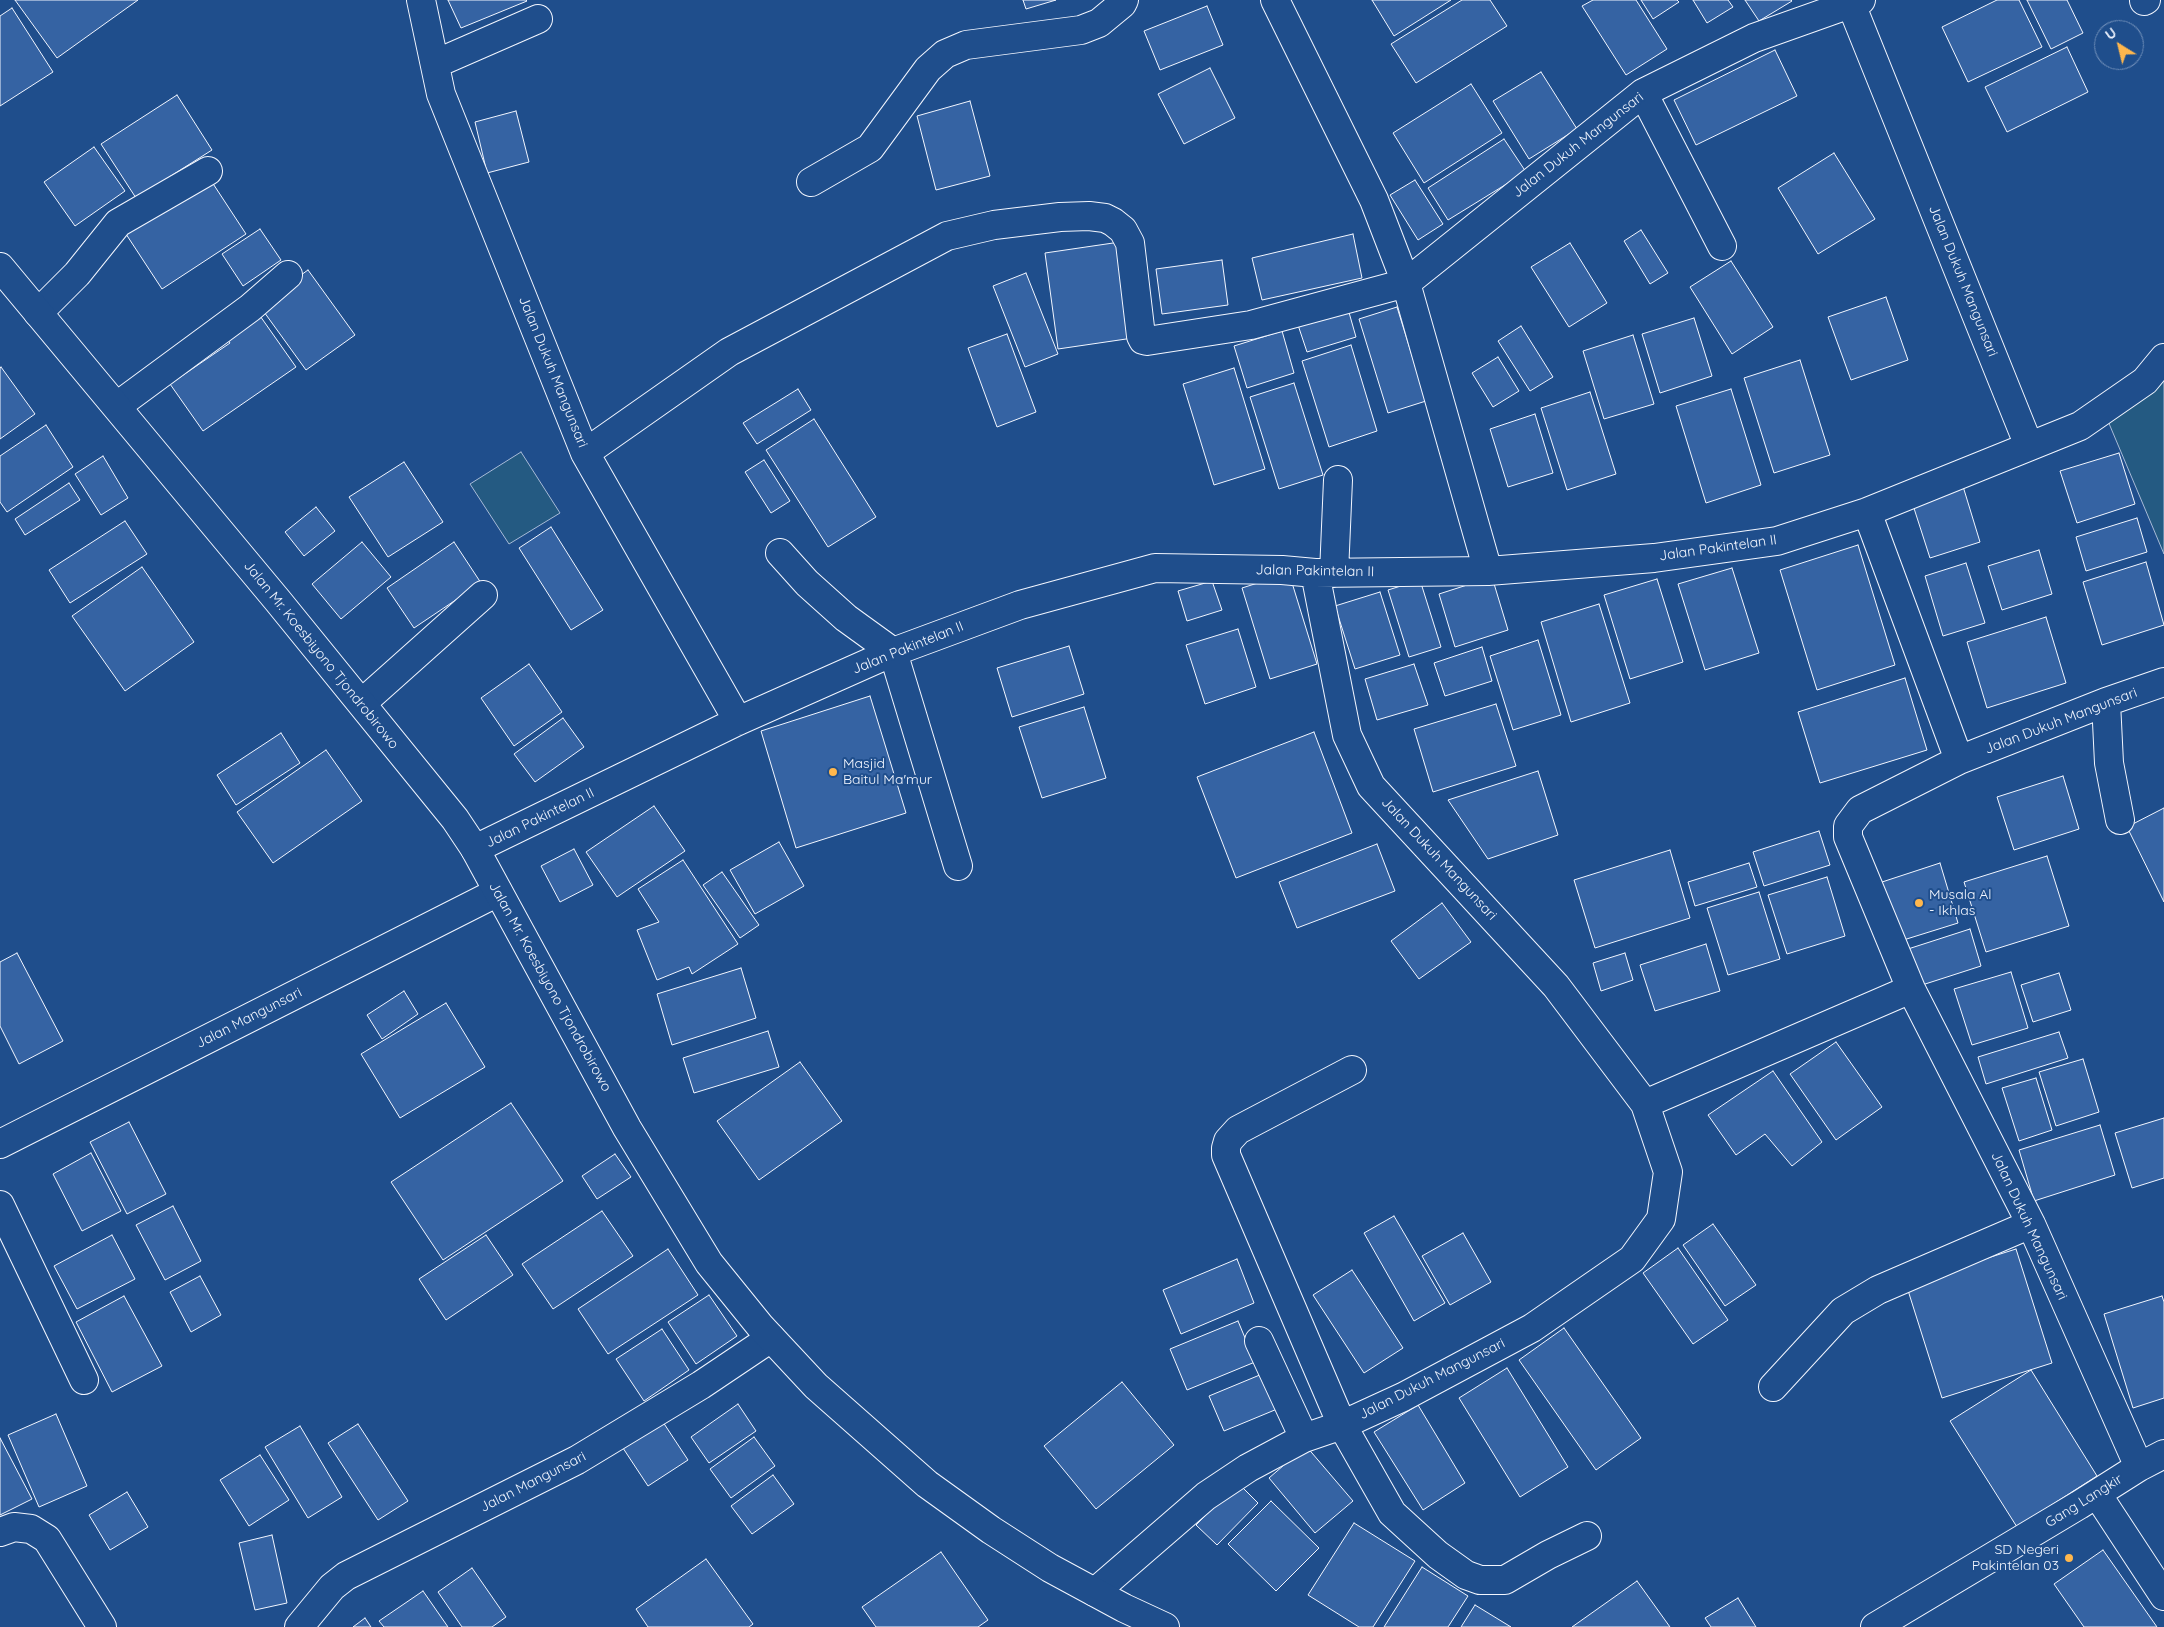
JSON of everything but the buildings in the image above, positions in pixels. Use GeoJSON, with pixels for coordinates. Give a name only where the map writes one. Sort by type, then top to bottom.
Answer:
{"type":"FeatureCollection","features":[{"type":"Feature","properties":{"kind":"street","name":"Jalan Dukuh Mangunsari"},"geometry":{"type":"LineString","coordinates":[[421,0],[441,94],[585,453],[738,721]]}},
{"type":"Feature","properties":{"kind":"street"},"geometry":{"type":"LineString","coordinates":[[811,182],[870,148],[928,69],[945,54],[966,46],[1081,30],[1098,23],[1122,4],[1124,0]]}},
{"type":"Feature","properties":{"kind":"street"},"geometry":{"type":"LineString","coordinates":[[1275,0],[1374,200],[1406,283],[1488,570]]}},
{"type":"Feature","properties":{"kind":"street","name":"Jalan Dukuh Mangunsari"},"geometry":{"type":"LineString","coordinates":[[585,453],[729,352],[947,236],[994,225],[1080,216],[1106,218],[1113,222],[1123,230],[1130,243],[1142,338],[1148,341],[1251,325],[1406,283],[1643,93],[1754,38],[1856,2],[2029,446]]}},
{"type":"Feature","properties":{"kind":"street"},"geometry":{"type":"LineString","coordinates":[[435,64],[538,19]]}},
{"type":"Feature","properties":{"kind":"street"},"geometry":{"type":"LineString","coordinates":[[1643,93],[1722,246]]}},
{"type":"Feature","properties":{"kind":"street"},"geometry":{"type":"LineString","coordinates":[[38,313],[76,274],[118,223],[208,171]]}},
{"type":"Feature","properties":{"kind":"street","name":"Jalan Mr. Koesbiyono Tjondrobirowo"},"geometry":{"type":"LineString","coordinates":[[0,267],[362,703],[455,819],[475,849],[627,1128],[715,1270],[771,1338],[816,1386],[927,1484],[990,1530],[1042,1564],[1165,1627]]}},
{"type":"Feature","properties":{"kind":"street"},"geometry":{"type":"LineString","coordinates":[[117,406],[250,308],[288,276]]}},
{"type":"Feature","properties":{"kind":"street","name":"Jalan Pakintelan II"},"geometry":{"type":"LineString","coordinates":[[475,849],[738,721],[893,652],[1020,605],[1155,568],[1282,570],[1325,573],[1488,570],[1654,558],[1777,541],[1867,512],[2080,426],[2145,381],[2164,358]]}},
{"type":"Feature","properties":{"kind":"street","name":"Jalan Dukuh Mangunsari"},"geometry":{"type":"LineString","coordinates":[[1094,1592],[1206,1496],[1248,1468],[1304,1438],[1404,1397],[1532,1328],[1632,1259],[1661,1219],[1668,1172],[1645,1104],[1556,986],[1371,786],[1347,735],[1325,573],[1338,480]]}},
{"type":"Feature","properties":{"kind":"street"},"geometry":{"type":"LineString","coordinates":[[1867,512],[1959,760]]}},
{"type":"Feature","properties":{"kind":"street"},"geometry":{"type":"LineString","coordinates":[[780,554],[846,618],[893,652],[958,866]]}},
{"type":"Feature","properties":{"kind":"street"},"geometry":{"type":"LineString","coordinates":[[362,703],[484,595]]}},
{"type":"Feature","properties":{"kind":"street","name":"Jalan Dukuh Mangunsari"},"geometry":{"type":"LineString","coordinates":[[2139,1467],[2031,1224],[1911,989],[1848,837],[1848,826],[1860,810],[1959,760],[2106,702],[2164,682]]}},
{"type":"Feature","properties":{"kind":"street"},"geometry":{"type":"LineString","coordinates":[[2106,702],[2109,763],[2120,820]]}},
{"type":"Feature","properties":{"kind":"street","name":"Jalan Mangunsari"},"geometry":{"type":"LineString","coordinates":[[2,1137],[498,892]]}},
{"type":"Feature","properties":{"kind":"street"},"geometry":{"type":"LineString","coordinates":[[1645,1104],[1911,989]]}},
{"type":"Feature","properties":{"kind":"street"},"geometry":{"type":"LineString","coordinates":[[1352,1070],[1238,1130],[1228,1141],[1226,1148],[1226,1155],[1342,1424],[1392,1513],[1438,1556],[1466,1576],[1480,1580],[1505,1580],[1548,1555],[1587,1536]]}},
{"type":"Feature","properties":{"kind":"street"},"geometry":{"type":"LineString","coordinates":[[0,1206],[84,1380]]}},
{"type":"Feature","properties":{"kind":"street"},"geometry":{"type":"LineString","coordinates":[[1773,1387],[1844,1312],[1857,1303],[1878,1290],[2031,1224]]}},
{"type":"Feature","properties":{"kind":"street","name":"Jalan Mangunsari"},"geometry":{"type":"LineString","coordinates":[[299,1627],[332,1587],[346,1576],[577,1460],[701,1385],[771,1338]]}},
{"type":"Feature","properties":{"kind":"street"},"geometry":{"type":"LineString","coordinates":[[1259,1341],[1304,1438]]}},
{"type":"Feature","properties":{"kind":"street","name":"Gang Langkir"},"geometry":{"type":"LineString","coordinates":[[1875,1627],[2139,1467],[2164,1454]]}},
{"type":"Feature","properties":{"kind":"street"},"geometry":{"type":"LineString","coordinates":[[2097,1494],[2164,1596]]}},
{"type":"Feature","properties":{"kind":"street"},"geometry":{"type":"LineString","coordinates":[[0,1532],[14,1527],[32,1529],[47,1540],[102,1627]]}},
{"type":"Feature","properties":{"kind":"shaded area"},"geometry":{"type":"Polygon","coordinates":[[[2164,346],[2164,554],[2105,414],[2164,346]]]}},
{"type":"Feature","properties":{"kind":"shaded area"},"geometry":{"type":"Polygon","coordinates":[[[521,452],[560,513],[509,544],[470,484],[521,452]]]}},
{"type":"Feature","properties":{"kind":"place","name":"Masjid Baitul Ma'mur"},"geometry":{"type":"Point","coordinates":[833,772]}},
{"type":"Feature","properties":{"kind":"place","name":"Musala Al - Ikhlas"},"geometry":{"type":"Point","coordinates":[1919,903]}},
{"type":"Feature","properties":{"kind":"place","name":"SD Negeri Pakintelan 03"},"geometry":{"type":"Point","coordinates":[2069,1558]}}]}
